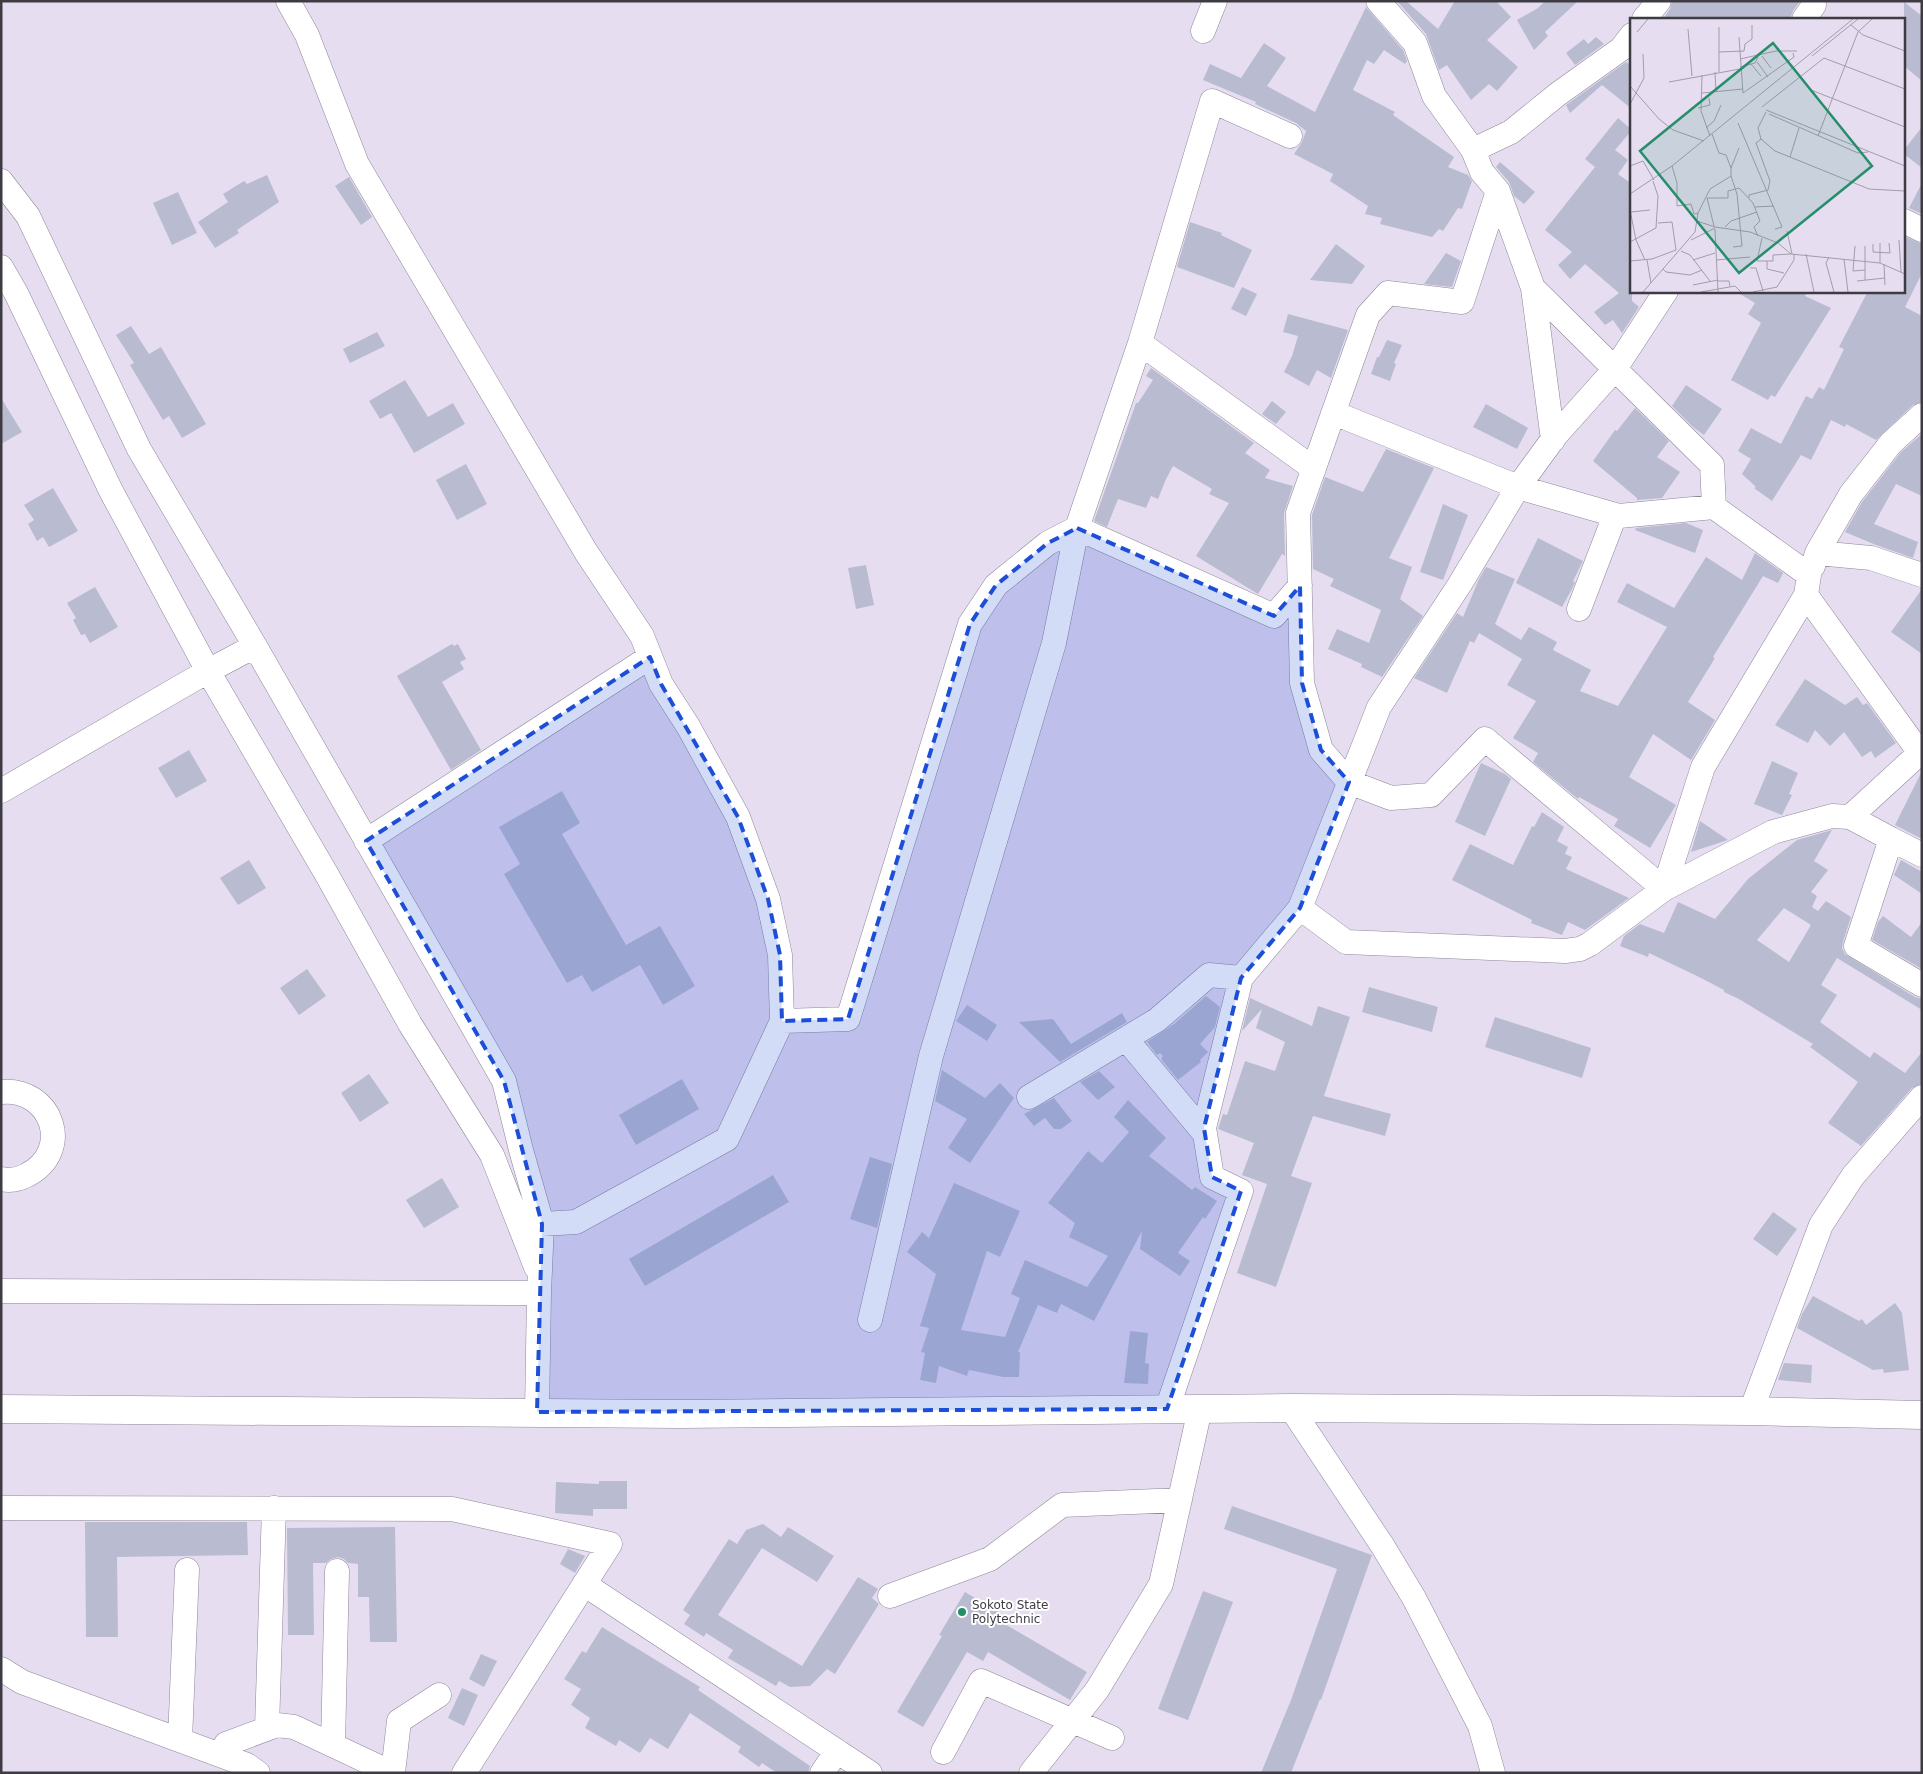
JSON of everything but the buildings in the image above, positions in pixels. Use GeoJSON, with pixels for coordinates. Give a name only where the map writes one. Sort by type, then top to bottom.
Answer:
{"type":"FeatureCollection","features":[{"type":"Feature","properties":{"kind":"street"},"geometry":{"type":"LineString","coordinates":[[288,1],[307,35],[358,164],[586,552],[642,636],[661,684],[688,726],[738,817],[768,898],[780,955],[782,1021],[727,1140],[576,1222],[542,1224]]}},
{"type":"Feature","properties":{"kind":"street"},"geometry":{"type":"LineString","coordinates":[[1203,31],[1215,1]]}},
{"type":"Feature","properties":{"kind":"street"},"geometry":{"type":"LineString","coordinates":[[1378,1],[1415,43],[1434,96],[1473,150],[1482,172],[1498,191],[1533,288],[1553,440]]}},
{"type":"Feature","properties":{"kind":"street"},"geometry":{"type":"LineString","coordinates":[[1645,18],[1659,1]]}},
{"type":"Feature","properties":{"kind":"street"},"geometry":{"type":"LineString","coordinates":[[1473,150],[1511,132],[1558,94],[1621,49],[1630,38]]}},
{"type":"Feature","properties":{"kind":"street"},"geometry":{"type":"LineString","coordinates":[[870,1320],[931,1056],[1054,643],[1077,528],[1140,343],[1212,101],[1290,136]]}},
{"type":"Feature","properties":{"kind":"street"},"geometry":{"type":"LineString","coordinates":[[1,181],[28,216],[139,449],[255,646],[504,1082],[542,1224],[537,1412]]}},
{"type":"Feature","properties":{"kind":"street"},"geometry":{"type":"LineString","coordinates":[[1498,191],[1462,302],[1388,293],[1368,315],[1298,512],[1302,683],[1321,750],[1349,782],[1391,798],[1431,796],[1485,739],[1664,889]]}},
{"type":"Feature","properties":{"kind":"street"},"geometry":{"type":"LineString","coordinates":[[1906,222],[1922,230]]}},
{"type":"Feature","properties":{"kind":"street"},"geometry":{"type":"LineString","coordinates":[[1,267],[16,293],[111,490],[208,671],[327,875],[410,1024],[492,1155],[539,1284]]}},
{"type":"Feature","properties":{"kind":"street"},"geometry":{"type":"LineString","coordinates":[[1533,288],[1712,465],[1714,507]]}},
{"type":"Feature","properties":{"kind":"street"},"geometry":{"type":"LineString","coordinates":[[1167,1409],[1241,1191],[1212,1177],[1204,1128],[1240,978],[1300,908],[1380,707],[1460,584],[1518,487],[1553,440],[1614,369],[1665,292]]}},
{"type":"Feature","properties":{"kind":"street"},"geometry":{"type":"LineString","coordinates":[[1140,343],[1314,469]]}},
{"type":"Feature","properties":{"kind":"street"},"geometry":{"type":"LineString","coordinates":[[1334,413],[1518,487],[1615,515],[1714,507],[1808,585],[1921,752],[1850,817]]}},
{"type":"Feature","properties":{"kind":"street"},"geometry":{"type":"LineString","coordinates":[[1664,889],[1703,767],[1808,585],[1817,553],[1851,494],[1891,443],[1922,415]]}},
{"type":"Feature","properties":{"kind":"street"},"geometry":{"type":"LineString","coordinates":[[1579,610],[1615,515]]}},
{"type":"Feature","properties":{"kind":"street"},"geometry":{"type":"LineString","coordinates":[[782,1021],[848,1019],[970,624],[996,585],[1048,543],[1077,528]]}},
{"type":"Feature","properties":{"kind":"street"},"geometry":{"type":"LineString","coordinates":[[1077,528],[1274,616],[1300,586]]}},
{"type":"Feature","properties":{"kind":"street"},"geometry":{"type":"LineString","coordinates":[[1817,553],[1871,558],[1922,575]]}},
{"type":"Feature","properties":{"kind":"street"},"geometry":{"type":"LineString","coordinates":[[1,791],[208,671],[255,646]]}},
{"type":"Feature","properties":{"kind":"street"},"geometry":{"type":"LineString","coordinates":[[366,841],[650,657]]}},
{"type":"Feature","properties":{"kind":"street"},"geometry":{"type":"LineString","coordinates":[[1300,908],[1346,942],[1580,950],[1664,889],[1773,832],[1832,816],[1850,817],[1922,856]]}},
{"type":"Feature","properties":{"kind":"street"},"geometry":{"type":"LineString","coordinates":[[1891,839],[1856,946],[1922,985]]}},
{"type":"Feature","properties":{"kind":"street"},"geometry":{"type":"LineString","coordinates":[[1029,1097],[1157,1020],[1209,976],[1240,978]]}},
{"type":"Feature","properties":{"kind":"street"},"geometry":{"type":"LineString","coordinates":[[1126,1039],[1205,1134]]}},
{"type":"Feature","properties":{"kind":"street"},"geometry":{"type":"LineString","coordinates":[[1,1092],[13,1091],[30,1096],[43,1107],[52,1123],[53,1140],[48,1157],[37,1170],[21,1178],[1,1179]]}},
{"type":"Feature","properties":{"kind":"street"},"geometry":{"type":"LineString","coordinates":[[1751,1411],[1821,1225],[1853,1176],[1922,1097]]}},
{"type":"Feature","properties":{"kind":"street"},"geometry":{"type":"LineString","coordinates":[[1,1291],[539,1284]]}},
{"type":"Feature","properties":{"kind":"street"},"geometry":{"type":"LineString","coordinates":[[1,1408],[680,1414],[1291,1408],[1922,1414]]}},
{"type":"Feature","properties":{"kind":"street"},"geometry":{"type":"LineString","coordinates":[[1291,1408],[1382,1545],[1414,1598],[1480,1726],[1493,1773]]}},
{"type":"Feature","properties":{"kind":"street"},"geometry":{"type":"LineString","coordinates":[[1031,1773],[1097,1690],[1161,1584],[1200,1409]]}},
{"type":"Feature","properties":{"kind":"street"},"geometry":{"type":"LineString","coordinates":[[890,1596],[990,1559],[1062,1505],[1180,1500]]}},
{"type":"Feature","properties":{"kind":"street"},"geometry":{"type":"LineString","coordinates":[[1,1508],[452,1509],[610,1544],[464,1773]]}},
{"type":"Feature","properties":{"kind":"street"},"geometry":{"type":"LineString","coordinates":[[267,1728],[274,1508]]}},
{"type":"Feature","properties":{"kind":"street"},"geometry":{"type":"LineString","coordinates":[[180,1740],[187,1570]]}},
{"type":"Feature","properties":{"kind":"street"},"geometry":{"type":"LineString","coordinates":[[333,1745],[337,1571]]}},
{"type":"Feature","properties":{"kind":"street"},"geometry":{"type":"LineString","coordinates":[[584,1584],[870,1773]]}},
{"type":"Feature","properties":{"kind":"street"},"geometry":{"type":"LineString","coordinates":[[1,1668],[22,1682],[247,1764],[258,1773]]}},
{"type":"Feature","properties":{"kind":"street"},"geometry":{"type":"LineString","coordinates":[[943,1752],[981,1681],[1112,1738]]}},
{"type":"Feature","properties":{"kind":"street"},"geometry":{"type":"LineString","coordinates":[[221,1755],[226,1744],[277,1725],[294,1727],[393,1773],[399,1722],[439,1695]]}},
{"type":"Feature","properties":{"kind":"street"},"geometry":{"type":"LineString","coordinates":[[822,1773],[837,1751]]}},
{"type":"Feature","properties":{"kind":"highlighted area"},"geometry":{"type":"Polygon","coordinates":[[[1077,528],[1274,616],[1300,586],[1302,683],[1321,750],[1349,782],[1300,908],[1241,978],[1204,1128],[1212,1177],[1241,1191],[1167,1409],[537,1412],[542,1224],[504,1081],[366,841],[650,657],[661,684],[738,817],[768,899],[780,955],[782,1021],[848,1019],[970,624],[996,585],[1048,543],[1077,528]]]}},
{"type":"Feature","properties":{"kind":"place","name":"Sokoto State Polytechnic"},"geometry":{"type":"Point","coordinates":[962,1612]}}]}
